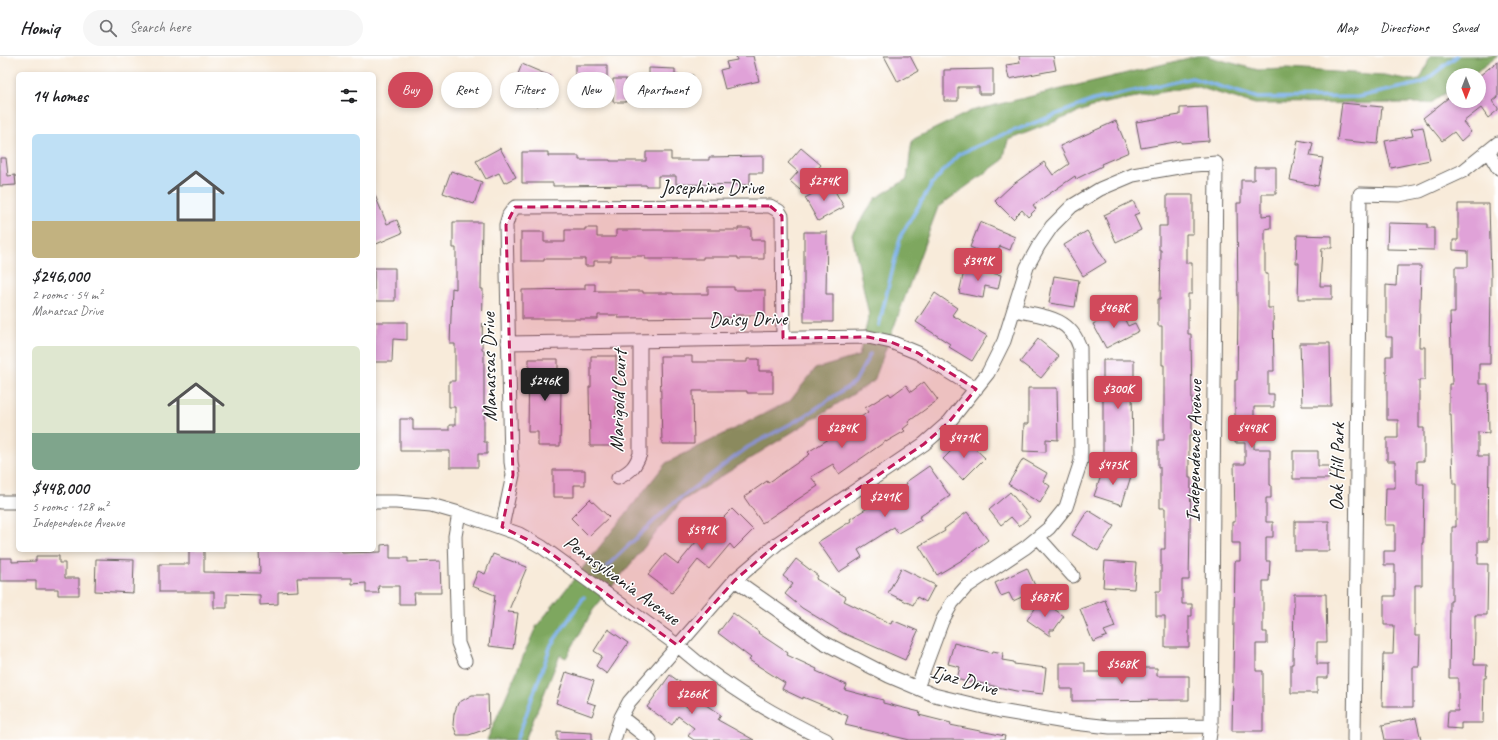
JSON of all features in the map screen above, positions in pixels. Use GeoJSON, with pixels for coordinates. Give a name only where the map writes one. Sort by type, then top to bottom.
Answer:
{"type":"FeatureCollection","features":[{"type":"Feature","properties":{"kind":"street"},"geometry":{"type":"LineString","coordinates":[[1498,143],[1488,151],[1498,168]]}},
{"type":"Feature","properties":{"kind":"street","name":"Oak Hill Park"},"geometry":{"type":"LineString","coordinates":[[1354,740],[1360,194],[1399,196],[1420,191],[1463,170],[1488,151]]}},
{"type":"Feature","properties":{"kind":"street","name":"Independence Avenue"},"geometry":{"type":"LineString","coordinates":[[1014,310],[1027,267],[1039,245],[1052,226],[1072,206],[1100,189],[1133,175],[1184,166],[1216,163],[1211,726],[1209,740]]}},
{"type":"Feature","properties":{"kind":"street","name":"Josephine Drive"},"geometry":{"type":"LineString","coordinates":[[515,207],[770,206],[775,208],[782,216],[783,338]]}},
{"type":"Feature","properties":{"kind":"street","name":"Manassas Drive"},"geometry":{"type":"LineString","coordinates":[[502,527],[513,475],[511,462],[506,226],[509,215],[515,207]]}},
{"type":"Feature","properties":{"kind":"street"},"geometry":{"type":"LineString","coordinates":[[614,740],[621,717],[628,702],[735,580],[778,543],[924,444],[949,422],[988,373],[1004,341],[1014,310],[1058,320],[1076,337],[1080,348],[1081,461],[1066,507],[1049,528],[1026,547],[966,587],[952,603],[942,621],[917,688]]}},
{"type":"Feature","properties":{"kind":"street","name":"Daisy Drive"},"geometry":{"type":"LineString","coordinates":[[508,343],[868,337],[891,342],[918,353],[976,389]]}},
{"type":"Feature","properties":{"kind":"street","name":"Marigold Court"},"geometry":{"type":"LineString","coordinates":[[618,478],[627,474],[635,466],[640,454],[640,341]]}},
{"type":"Feature","properties":{"kind":"street"},"geometry":{"type":"LineString","coordinates":[[0,502],[16,502]]}},
{"type":"Feature","properties":{"kind":"street","name":"Pennsylvania Avenue"},"geometry":{"type":"LineString","coordinates":[[376,502],[431,505],[520,534],[542,547],[677,645],[697,663],[740,692],[788,722],[826,740]]}},
{"type":"Feature","properties":{"kind":"street"},"geometry":{"type":"LineString","coordinates":[[459,513],[455,536],[458,643],[465,661]]}},
{"type":"Feature","properties":{"kind":"street"},"geometry":{"type":"LineString","coordinates":[[1038,537],[1073,576]]}},
{"type":"Feature","properties":{"kind":"street","name":"Ijaz Drive"},"geometry":{"type":"LineString","coordinates":[[735,580],[823,642],[889,676],[934,695],[1000,711],[1065,722],[1110,727],[1211,726]]}},
{"type":"Feature","properties":{"kind":"street"},"geometry":{"type":"LineString","coordinates":[[621,717],[650,740]]}},
{"type":"Feature","properties":{"kind":"highlighted area"},"geometry":{"type":"Polygon","coordinates":[[[770,206],[782,216],[783,338],[868,337],[891,342],[918,353],[976,389],[949,422],[924,444],[778,543],[735,580],[677,645],[542,547],[502,527],[513,475],[506,225],[515,207],[770,206]]]}},
{"type":"Feature","properties":{"kind":"green space"},"geometry":{"type":"Polygon","coordinates":[[[1197,56],[1206,56],[1258,70],[1287,69],[1384,75],[1411,80],[1420,79],[1430,56],[1498,56],[1482,68],[1446,68],[1446,93],[1431,103],[1255,104],[1194,86],[1100,104],[1008,140],[1003,160],[938,207],[874,381],[682,501],[593,610],[566,658],[560,655],[525,740],[487,740],[536,627],[666,463],[790,401],[815,369],[859,356],[869,315],[852,234],[876,198],[907,179],[912,140],[971,111],[1197,56]]]}},
{"type":"Feature","properties":{"kind":"building"},"geometry":{"type":"Polygon","coordinates":[[[736,56],[753,56],[759,81],[725,89],[720,70],[728,68],[726,62],[737,60],[736,56]]]}},
{"type":"Feature","properties":{"kind":"building"},"geometry":{"type":"Polygon","coordinates":[[[884,56],[910,56],[918,71],[898,82],[884,56]]]}},
{"type":"Feature","properties":{"kind":"building"},"geometry":{"type":"Polygon","coordinates":[[[1019,56],[1053,56],[1056,70],[1009,79],[1006,65],[1020,63],[1019,56]]]}},
{"type":"Feature","properties":{"kind":"building"},"geometry":{"type":"Polygon","coordinates":[[[1498,61],[1498,97],[1493,101],[1498,110],[1488,118],[1481,108],[1486,108],[1486,70],[1498,61]]]}},
{"type":"Feature","properties":{"kind":"building"},"geometry":{"type":"Polygon","coordinates":[[[522,64],[541,72],[519,72],[522,64]]]}},
{"type":"Feature","properties":{"kind":"building"},"geometry":{"type":"Polygon","coordinates":[[[575,65],[607,65],[607,72],[575,72],[575,65]]]}},
{"type":"Feature","properties":{"kind":"building"},"geometry":{"type":"Polygon","coordinates":[[[649,68],[675,69],[675,72],[649,72],[649,68]]]}},
{"type":"Feature","properties":{"kind":"building"},"geometry":{"type":"Polygon","coordinates":[[[993,69],[993,94],[979,94],[979,87],[958,87],[958,101],[944,101],[944,70],[993,69]]]}},
{"type":"Feature","properties":{"kind":"building"},"geometry":{"type":"Polygon","coordinates":[[[615,79],[623,79],[623,102],[615,102],[615,79]]]}},
{"type":"Feature","properties":{"kind":"building"},"geometry":{"type":"Polygon","coordinates":[[[1446,100],[1446,108],[1481,108],[1463,122],[1471,132],[1461,141],[1454,132],[1442,141],[1423,118],[1446,100]]]}},
{"type":"Feature","properties":{"kind":"building"},"geometry":{"type":"Polygon","coordinates":[[[1342,103],[1382,107],[1378,144],[1337,140],[1342,103]]]}},
{"type":"Feature","properties":{"kind":"building"},"geometry":{"type":"Polygon","coordinates":[[[1207,107],[1209,141],[1181,143],[1181,141],[1141,148],[1136,122],[1180,115],[1180,108],[1207,107]]]}},
{"type":"Feature","properties":{"kind":"building"},"geometry":{"type":"Polygon","coordinates":[[[1116,121],[1129,152],[1101,164],[1102,166],[1076,179],[1075,176],[1033,205],[1036,209],[1028,217],[1022,210],[1013,219],[995,201],[1012,185],[1044,162],[1053,175],[1069,164],[1060,146],[1116,121]]]}},
{"type":"Feature","properties":{"kind":"building"},"geometry":{"type":"Polygon","coordinates":[[[1423,127],[1430,160],[1391,168],[1385,141],[1413,136],[1411,129],[1423,127]]]}},
{"type":"Feature","properties":{"kind":"building"},"geometry":{"type":"Polygon","coordinates":[[[1298,140],[1313,143],[1310,156],[1323,158],[1318,186],[1290,180],[1298,140]]]}},
{"type":"Feature","properties":{"kind":"building"},"geometry":{"type":"Polygon","coordinates":[[[500,148],[516,177],[504,183],[499,173],[486,179],[476,161],[500,148]]]}},
{"type":"Feature","properties":{"kind":"building"},"geometry":{"type":"Polygon","coordinates":[[[801,148],[821,165],[800,190],[790,181],[798,172],[788,163],[801,148]]]}},
{"type":"Feature","properties":{"kind":"building"},"geometry":{"type":"Polygon","coordinates":[[[522,152],[548,152],[548,156],[579,156],[579,160],[610,161],[646,161],[646,152],[671,152],[671,160],[709,160],[709,157],[763,156],[763,173],[750,173],[750,185],[676,184],[676,176],[658,176],[658,186],[553,186],[553,183],[522,183],[522,152]]]}},
{"type":"Feature","properties":{"kind":"building"},"geometry":{"type":"Polygon","coordinates":[[[0,158],[6,158],[8,176],[15,175],[16,185],[0,186],[0,158]]]}},
{"type":"Feature","properties":{"kind":"building"},"geometry":{"type":"Polygon","coordinates":[[[1254,167],[1276,167],[1276,194],[1262,194],[1262,216],[1271,215],[1271,228],[1265,229],[1265,274],[1268,274],[1268,308],[1273,308],[1274,371],[1268,371],[1268,394],[1274,394],[1274,407],[1254,407],[1254,449],[1270,449],[1271,498],[1266,498],[1266,522],[1273,522],[1273,537],[1266,537],[1266,561],[1270,561],[1269,581],[1263,581],[1263,632],[1267,632],[1267,644],[1256,644],[1256,671],[1263,671],[1263,731],[1232,731],[1235,561],[1240,561],[1240,543],[1232,543],[1232,522],[1235,522],[1234,464],[1245,464],[1245,443],[1235,443],[1235,380],[1237,380],[1238,308],[1237,203],[1241,203],[1241,180],[1254,180],[1254,167]]]}},
{"type":"Feature","properties":{"kind":"building"},"geometry":{"type":"Polygon","coordinates":[[[451,171],[482,182],[474,204],[443,193],[451,171]]]}},
{"type":"Feature","properties":{"kind":"building"},"geometry":{"type":"Polygon","coordinates":[[[831,184],[844,207],[818,221],[805,198],[831,184]]]}},
{"type":"Feature","properties":{"kind":"building"},"geometry":{"type":"Polygon","coordinates":[[[1167,195],[1193,195],[1193,234],[1186,234],[1186,263],[1192,263],[1192,294],[1188,294],[1188,334],[1191,334],[1192,406],[1192,436],[1189,436],[1189,478],[1191,478],[1189,580],[1182,580],[1182,604],[1192,604],[1192,616],[1189,616],[1189,647],[1165,647],[1165,616],[1156,616],[1156,591],[1161,591],[1161,549],[1165,549],[1165,508],[1160,508],[1160,467],[1158,467],[1158,440],[1164,440],[1164,365],[1162,365],[1162,326],[1158,326],[1158,299],[1160,299],[1161,250],[1159,250],[1159,226],[1167,226],[1167,195]]]}},
{"type":"Feature","properties":{"kind":"building"},"geometry":{"type":"Polygon","coordinates":[[[376,198],[387,224],[397,220],[402,233],[376,244],[376,198]]]}},
{"type":"Feature","properties":{"kind":"building"},"geometry":{"type":"Polygon","coordinates":[[[1133,201],[1139,213],[1134,215],[1141,230],[1116,242],[1104,215],[1133,201]]]}},
{"type":"Feature","properties":{"kind":"building"},"geometry":{"type":"Polygon","coordinates":[[[1458,204],[1489,204],[1491,278],[1490,364],[1479,364],[1479,384],[1488,384],[1489,433],[1478,432],[1478,456],[1489,456],[1488,541],[1478,541],[1478,564],[1488,564],[1487,615],[1475,615],[1474,665],[1487,665],[1486,678],[1484,678],[1483,723],[1461,723],[1461,729],[1447,728],[1448,711],[1458,711],[1458,678],[1449,678],[1450,601],[1452,601],[1452,527],[1456,527],[1456,484],[1453,484],[1451,414],[1449,414],[1449,384],[1452,384],[1450,313],[1455,313],[1455,267],[1468,267],[1468,251],[1453,250],[1453,240],[1458,240],[1458,204]]]}},
{"type":"Feature","properties":{"kind":"building"},"geometry":{"type":"Polygon","coordinates":[[[453,222],[482,222],[482,350],[484,350],[484,442],[487,442],[487,454],[478,454],[478,467],[450,467],[450,451],[400,451],[400,419],[413,419],[413,430],[449,430],[449,425],[455,425],[455,407],[449,407],[449,381],[455,381],[455,344],[450,344],[452,288],[456,289],[456,248],[453,248],[453,222]]]}},
{"type":"Feature","properties":{"kind":"building"},"geometry":{"type":"Polygon","coordinates":[[[980,222],[1015,237],[1010,250],[1000,246],[995,258],[970,247],[980,222]]]}},
{"type":"Feature","properties":{"kind":"building"},"geometry":{"type":"Polygon","coordinates":[[[1388,223],[1427,224],[1427,228],[1434,228],[1434,250],[1387,249],[1388,223]]]}},
{"type":"Feature","properties":{"kind":"building"},"geometry":{"type":"Polygon","coordinates":[[[585,228],[597,228],[597,237],[616,237],[616,230],[738,230],[738,228],[751,228],[751,240],[764,240],[764,259],[703,257],[703,259],[645,259],[645,256],[611,256],[611,261],[594,261],[594,266],[585,266],[585,259],[544,259],[544,261],[521,261],[521,232],[544,232],[544,242],[565,242],[565,230],[585,230],[585,228]]]}},
{"type":"Feature","properties":{"kind":"building"},"geometry":{"type":"Polygon","coordinates":[[[1087,231],[1106,262],[1083,276],[1064,245],[1087,231]]]}},
{"type":"Feature","properties":{"kind":"building"},"geometry":{"type":"Polygon","coordinates":[[[804,232],[827,232],[826,294],[833,294],[833,322],[804,322],[804,232]]]}},
{"type":"Feature","properties":{"kind":"building"},"geometry":{"type":"Polygon","coordinates":[[[1297,235],[1332,236],[1332,248],[1322,248],[1320,286],[1332,286],[1332,299],[1298,299],[1299,263],[1296,263],[1297,235]]]}},
{"type":"Feature","properties":{"kind":"building"},"geometry":{"type":"Polygon","coordinates":[[[1397,266],[1421,266],[1419,347],[1425,347],[1425,380],[1419,380],[1419,428],[1424,428],[1424,461],[1417,461],[1417,484],[1424,484],[1422,585],[1415,585],[1415,636],[1420,636],[1419,667],[1413,667],[1413,707],[1382,707],[1383,654],[1393,654],[1394,625],[1384,625],[1384,596],[1395,596],[1395,565],[1384,565],[1384,551],[1395,551],[1395,525],[1385,525],[1386,488],[1395,488],[1395,461],[1387,461],[1387,438],[1398,438],[1398,420],[1387,420],[1386,356],[1392,356],[1392,337],[1386,337],[1386,285],[1396,286],[1397,266]]]}},
{"type":"Feature","properties":{"kind":"building"},"geometry":{"type":"Polygon","coordinates":[[[965,267],[1001,275],[998,289],[985,286],[983,298],[959,293],[965,267]]]}},
{"type":"Feature","properties":{"kind":"building"},"geometry":{"type":"Polygon","coordinates":[[[376,268],[395,268],[395,301],[376,301],[376,268]]]}},
{"type":"Feature","properties":{"kind":"building"},"geometry":{"type":"Polygon","coordinates":[[[1054,276],[1079,280],[1075,307],[1049,303],[1054,276]]]}},
{"type":"Feature","properties":{"kind":"building"},"geometry":{"type":"Polygon","coordinates":[[[585,284],[595,284],[595,291],[643,291],[643,293],[673,294],[708,294],[708,287],[734,287],[734,290],[765,290],[765,315],[734,315],[734,317],[618,318],[618,315],[598,315],[598,319],[522,319],[522,290],[585,289],[585,284]]]}},
{"type":"Feature","properties":{"kind":"building"},"geometry":{"type":"Polygon","coordinates":[[[935,293],[957,308],[952,315],[987,336],[972,361],[949,347],[950,344],[916,322],[935,293]]]}},
{"type":"Feature","properties":{"kind":"building"},"geometry":{"type":"Polygon","coordinates":[[[1120,310],[1128,326],[1135,323],[1139,331],[1106,348],[1093,324],[1120,310]]]}},
{"type":"Feature","properties":{"kind":"building"},"geometry":{"type":"Polygon","coordinates":[[[376,322],[407,322],[407,340],[393,339],[392,362],[376,362],[376,322]]]}},
{"type":"Feature","properties":{"kind":"building"},"geometry":{"type":"Polygon","coordinates":[[[1038,339],[1059,356],[1041,378],[1020,362],[1038,339]]]}},
{"type":"Feature","properties":{"kind":"building"},"geometry":{"type":"Polygon","coordinates":[[[1300,343],[1330,343],[1331,406],[1302,406],[1300,343]]]}},
{"type":"Feature","properties":{"kind":"building"},"geometry":{"type":"Polygon","coordinates":[[[591,356],[616,356],[616,418],[618,418],[618,446],[590,446],[589,387],[591,387],[591,356]]]}},
{"type":"Feature","properties":{"kind":"building"},"geometry":{"type":"Polygon","coordinates":[[[660,356],[692,356],[692,362],[747,362],[747,359],[759,359],[759,371],[773,371],[773,393],[747,393],[747,391],[693,391],[694,444],[662,444],[660,356]]]}},
{"type":"Feature","properties":{"kind":"building"},"geometry":{"type":"Polygon","coordinates":[[[529,359],[558,359],[558,389],[561,389],[560,446],[538,446],[538,432],[528,432],[529,359]]]}},
{"type":"Feature","properties":{"kind":"building"},"geometry":{"type":"Polygon","coordinates":[[[1103,360],[1134,360],[1134,387],[1132,387],[1133,461],[1103,460],[1103,360]]]}},
{"type":"Feature","properties":{"kind":"building"},"geometry":{"type":"Polygon","coordinates":[[[924,382],[938,400],[908,422],[909,424],[903,429],[905,431],[886,441],[839,474],[833,464],[811,477],[818,486],[762,523],[744,497],[767,481],[768,483],[810,454],[808,452],[832,438],[868,412],[865,408],[889,393],[891,396],[906,385],[911,392],[924,382]]]}},
{"type":"Feature","properties":{"kind":"building"},"geometry":{"type":"Polygon","coordinates":[[[1028,388],[1057,388],[1058,440],[1046,439],[1046,452],[1023,451],[1024,424],[1028,424],[1028,388]]]}},
{"type":"Feature","properties":{"kind":"building"},"geometry":{"type":"Polygon","coordinates":[[[964,438],[985,458],[963,480],[943,459],[964,438]]]}},
{"type":"Feature","properties":{"kind":"building"},"geometry":{"type":"Polygon","coordinates":[[[1293,451],[1318,451],[1318,466],[1329,466],[1329,479],[1293,479],[1293,451]]]}},
{"type":"Feature","properties":{"kind":"building"},"geometry":{"type":"Polygon","coordinates":[[[1023,459],[1047,473],[1043,481],[1050,486],[1040,503],[1008,484],[1023,459]]]}},
{"type":"Feature","properties":{"kind":"building"},"geometry":{"type":"Polygon","coordinates":[[[929,466],[950,496],[919,517],[921,520],[898,533],[894,527],[858,550],[862,557],[839,572],[818,542],[851,521],[850,519],[880,500],[879,499],[907,484],[906,482],[929,466]]]}},
{"type":"Feature","properties":{"kind":"building"},"geometry":{"type":"Polygon","coordinates":[[[1104,467],[1131,476],[1122,505],[1094,496],[1104,467]]]}},
{"type":"Feature","properties":{"kind":"building"},"geometry":{"type":"Polygon","coordinates":[[[553,470],[585,470],[585,485],[574,485],[574,497],[553,497],[553,470]]]}},
{"type":"Feature","properties":{"kind":"building"},"geometry":{"type":"Polygon","coordinates":[[[1010,492],[1030,517],[1019,526],[1011,517],[1001,525],[989,510],[1010,492]]]}},
{"type":"Feature","properties":{"kind":"building"},"geometry":{"type":"Polygon","coordinates":[[[590,499],[609,517],[589,536],[571,518],[590,499]]]}},
{"type":"Feature","properties":{"kind":"building"},"geometry":{"type":"Polygon","coordinates":[[[732,509],[753,530],[734,549],[730,544],[709,569],[698,560],[672,593],[648,575],[665,554],[678,564],[705,531],[708,533],[732,509]]]}},
{"type":"Feature","properties":{"kind":"building"},"geometry":{"type":"Polygon","coordinates":[[[1088,510],[1114,526],[1098,551],[1072,535],[1088,510]]]}},
{"type":"Feature","properties":{"kind":"building"},"geometry":{"type":"Polygon","coordinates":[[[967,512],[988,540],[962,560],[937,575],[919,546],[945,531],[944,529],[967,512]]]}},
{"type":"Feature","properties":{"kind":"building"},"geometry":{"type":"Polygon","coordinates":[[[1295,521],[1329,521],[1329,551],[1295,551],[1295,521]]]}},
{"type":"Feature","properties":{"kind":"building"},"geometry":{"type":"Polygon","coordinates":[[[390,544],[390,558],[408,558],[408,562],[440,561],[441,593],[414,593],[415,604],[399,604],[399,586],[378,586],[379,593],[366,593],[366,583],[352,584],[352,578],[297,578],[298,591],[278,592],[278,604],[260,605],[260,595],[227,594],[227,608],[214,608],[214,592],[159,592],[159,564],[189,564],[189,552],[204,552],[204,572],[260,573],[259,552],[381,552],[381,545],[390,544]]]}},
{"type":"Feature","properties":{"kind":"building"},"geometry":{"type":"Polygon","coordinates":[[[493,554],[527,567],[508,612],[518,613],[513,649],[489,646],[495,595],[472,586],[478,571],[485,574],[493,554]]]}},
{"type":"Feature","properties":{"kind":"building"},"geometry":{"type":"Polygon","coordinates":[[[36,556],[59,556],[59,563],[65,563],[65,578],[79,578],[79,595],[58,595],[58,589],[36,589],[36,581],[0,581],[0,558],[12,558],[12,562],[36,561],[36,556]]]}},
{"type":"Feature","properties":{"kind":"building"},"geometry":{"type":"Polygon","coordinates":[[[96,559],[134,560],[133,593],[95,591],[96,559]]]}},
{"type":"Feature","properties":{"kind":"building"},"geometry":{"type":"Polygon","coordinates":[[[796,559],[818,576],[816,579],[846,597],[844,601],[891,624],[892,620],[918,631],[905,660],[843,633],[802,608],[785,594],[793,584],[783,576],[796,559]]]}},
{"type":"Feature","properties":{"kind":"building"},"geometry":{"type":"Polygon","coordinates":[[[1105,561],[1136,563],[1134,589],[1103,587],[1105,561]]]}},
{"type":"Feature","properties":{"kind":"building"},"geometry":{"type":"Polygon","coordinates":[[[901,568],[935,585],[926,602],[917,597],[913,605],[888,593],[901,568]]]}},
{"type":"Feature","properties":{"kind":"building"},"geometry":{"type":"Polygon","coordinates":[[[1027,568],[1037,590],[1013,601],[1009,593],[1001,596],[995,583],[1027,568]]]}},
{"type":"Feature","properties":{"kind":"building"},"geometry":{"type":"Polygon","coordinates":[[[1294,594],[1326,594],[1327,642],[1317,642],[1317,664],[1328,664],[1328,678],[1317,678],[1317,693],[1291,693],[1294,594]]]}},
{"type":"Feature","properties":{"kind":"building"},"geometry":{"type":"Polygon","coordinates":[[[1041,600],[1064,616],[1054,630],[1050,630],[1050,636],[1027,620],[1041,600]]]}},
{"type":"Feature","properties":{"kind":"building"},"geometry":{"type":"Polygon","coordinates":[[[1105,600],[1115,627],[1104,631],[1107,636],[1093,642],[1080,609],[1105,600]]]}},
{"type":"Feature","properties":{"kind":"building"},"geometry":{"type":"Polygon","coordinates":[[[733,613],[759,632],[758,633],[788,653],[787,655],[817,669],[816,671],[847,685],[845,690],[883,700],[883,703],[920,712],[919,715],[951,723],[950,725],[1005,736],[1004,740],[910,740],[845,725],[848,716],[803,697],[803,699],[782,689],[785,683],[749,660],[751,658],[718,633],[733,613]]]}},
{"type":"Feature","properties":{"kind":"building"},"geometry":{"type":"Polygon","coordinates":[[[608,629],[628,643],[607,674],[596,666],[602,656],[594,651],[608,629]]]}},
{"type":"Feature","properties":{"kind":"building"},"geometry":{"type":"Polygon","coordinates":[[[954,643],[992,653],[993,651],[1003,653],[1002,660],[1014,662],[1014,664],[1046,668],[1043,694],[1016,691],[971,681],[970,683],[957,679],[960,667],[948,664],[954,643]]]}},
{"type":"Feature","properties":{"kind":"building"},"geometry":{"type":"Polygon","coordinates":[[[1060,663],[1085,663],[1085,672],[1131,672],[1131,668],[1157,668],[1157,676],[1189,676],[1189,700],[1072,701],[1072,689],[1060,689],[1060,663]]]}},
{"type":"Feature","properties":{"kind":"building"},"geometry":{"type":"Polygon","coordinates":[[[566,672],[594,681],[587,702],[596,705],[592,716],[556,703],[566,672]]]}},
{"type":"Feature","properties":{"kind":"building"},"geometry":{"type":"Polygon","coordinates":[[[670,675],[684,685],[675,698],[690,709],[697,699],[721,715],[718,720],[754,740],[694,740],[688,736],[694,728],[678,716],[672,725],[647,707],[670,675]]]}},
{"type":"Feature","properties":{"kind":"building"},"geometry":{"type":"Polygon","coordinates":[[[472,695],[488,695],[489,728],[469,735],[457,735],[453,725],[454,714],[458,703],[472,695]]]}},
{"type":"Feature","properties":{"kind":"building"},"geometry":{"type":"Polygon","coordinates":[[[1416,718],[1421,740],[1385,740],[1382,725],[1416,718]]]}},
{"type":"Feature","properties":{"kind":"building"},"geometry":{"type":"Polygon","coordinates":[[[557,731],[592,733],[592,740],[557,740],[557,731]]]}},
{"type":"Feature","properties":{"kind":"waterway"},"geometry":{"type":"LineString","coordinates":[[879,325],[901,235],[932,184],[959,154],[1005,134],[1094,100],[1192,78],[1258,98],[1358,97],[1422,83],[1457,56]]}},
{"type":"Feature","properties":{"kind":"waterway"},"geometry":{"type":"LineString","coordinates":[[607,566],[670,506],[748,447],[805,416],[855,382],[870,354]]}},
{"type":"Feature","properties":{"kind":"waterway"},"geometry":{"type":"LineString","coordinates":[[517,740],[551,645],[584,597]]}}]}
